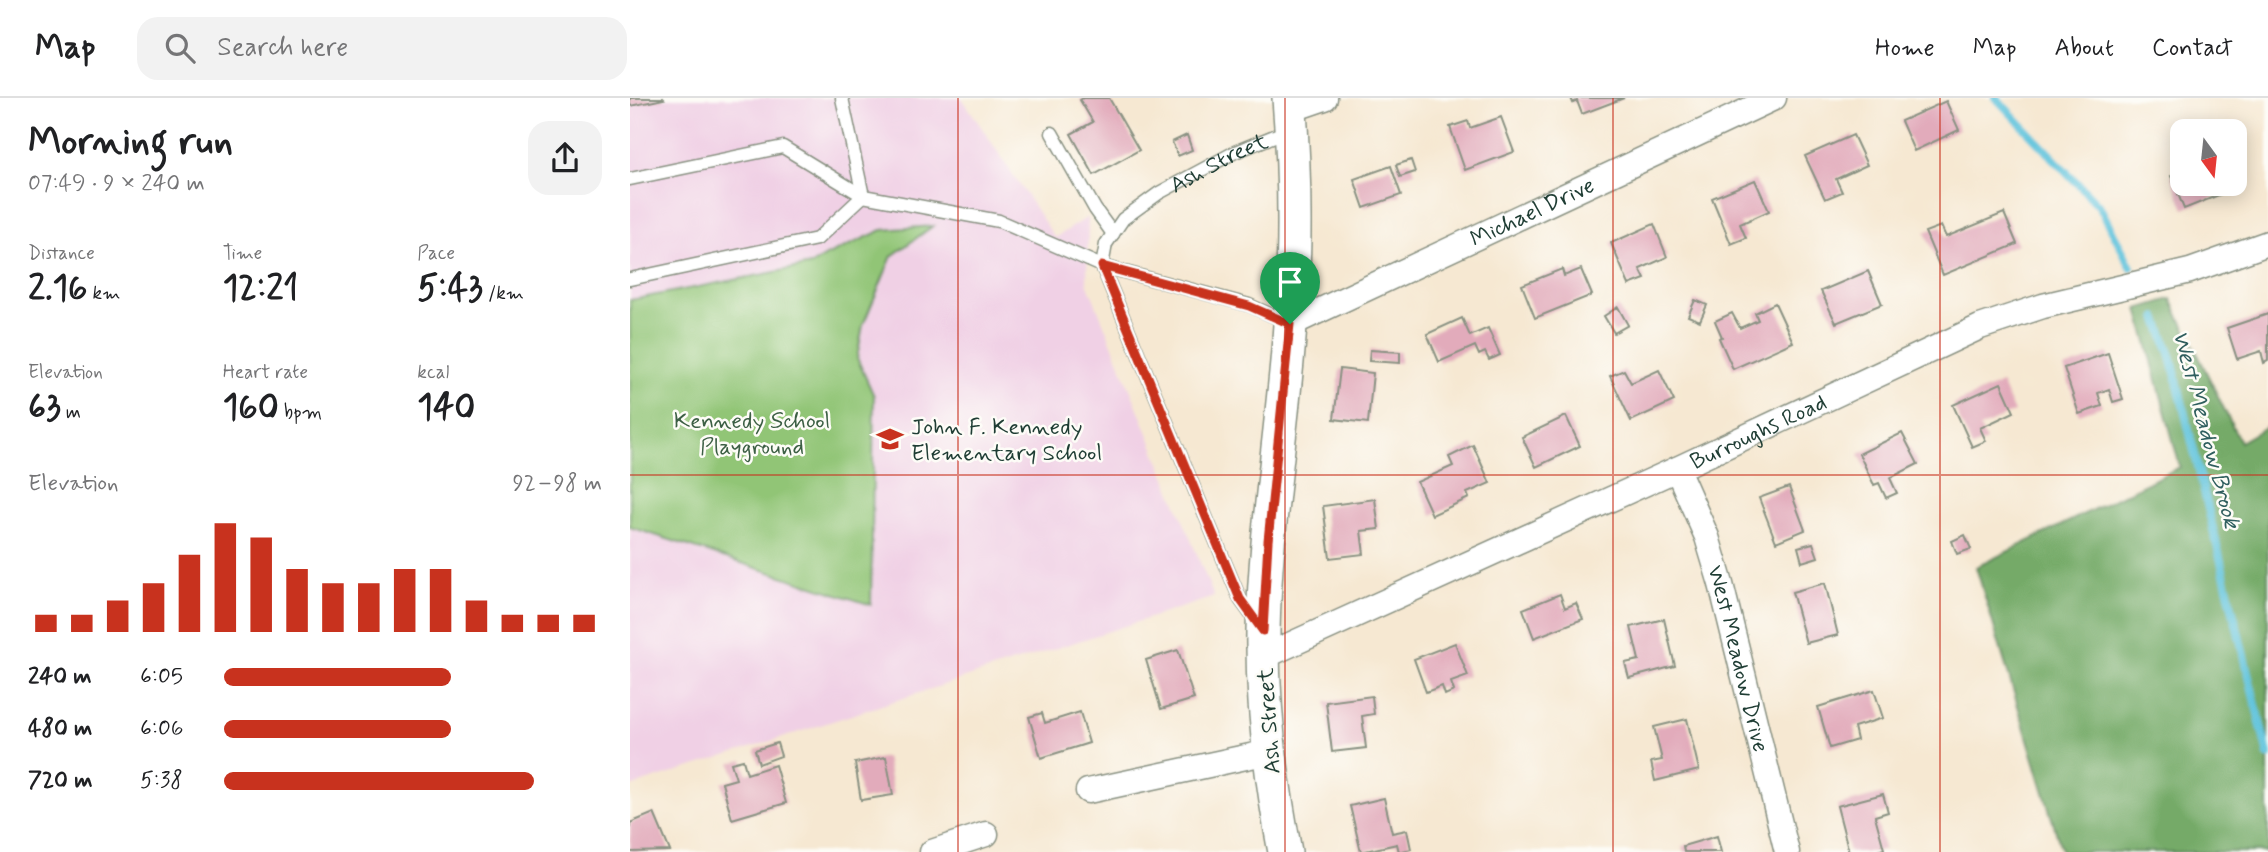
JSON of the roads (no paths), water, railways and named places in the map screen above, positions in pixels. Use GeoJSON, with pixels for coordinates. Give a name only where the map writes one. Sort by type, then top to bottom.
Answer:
{"type":"FeatureCollection","features":[{"type":"Feature","properties":{"kind":"street"},"geometry":{"type":"LineString","coordinates":[[1290,113],[1325,98]]}},
{"type":"Feature","properties":{"kind":"street","name":"Michael Drive"},"geometry":{"type":"LineString","coordinates":[[1290,324],[1774,98]]}},
{"type":"Feature","properties":{"kind":"street","name":"Ash Street"},"geometry":{"type":"LineString","coordinates":[[1285,852],[1269,752],[1263,644],[1268,541],[1290,324],[1293,202],[1290,113]]}},
{"type":"Feature","properties":{"kind":"street","name":"Burroughs Road"},"geometry":{"type":"LineString","coordinates":[[1263,644],[1677,469],[1980,327],[2043,306],[2190,271],[2268,243]]}},
{"type":"Feature","properties":{"kind":"street","name":"West Meadow Drive"},"geometry":{"type":"LineString","coordinates":[[1677,469],[1707,537],[1721,584],[1787,852]]}},
{"type":"Feature","properties":{"kind":"street"},"geometry":{"type":"LineString","coordinates":[[1088,791],[1269,752]]}},
{"type":"Feature","properties":{"kind":"street"},"geometry":{"type":"LineString","coordinates":[[932,852],[986,834]]}},
{"type":"Feature","properties":{"kind":"lane"},"geometry":{"type":"LineString","coordinates":[[842,98],[863,196]]}},
{"type":"Feature","properties":{"kind":"lane","name":"Ash Street"},"geometry":{"type":"LineString","coordinates":[[1102,266],[1106,244],[1123,219],[1159,193],[1235,152],[1290,113]]}},
{"type":"Feature","properties":{"kind":"lane"},"geometry":{"type":"LineString","coordinates":[[1052,133],[1095,209],[1113,234]]}},
{"type":"Feature","properties":{"kind":"lane"},"geometry":{"type":"LineString","coordinates":[[630,179],[783,147],[863,196],[999,221],[1102,266],[1249,306],[1290,324]]}},
{"type":"Feature","properties":{"kind":"lane"},"geometry":{"type":"LineString","coordinates":[[630,279],[817,239],[863,196]]}},
{"type":"Feature","properties":{"kind":"lane"},"geometry":{"type":"LineString","coordinates":[[1102,266],[1240,599],[1263,644]]}},
{"type":"Feature","properties":{"kind":"waterway","name":"West Meadow Brook"},"geometry":{"type":"LineString","coordinates":[[1996,98],[2100,207],[2131,267]]}},
{"type":"Feature","properties":{"kind":"waterway","name":"West Meadow Brook"},"geometry":{"type":"LineString","coordinates":[[2157,317],[2171,356],[2268,755]]}},
{"type":"Feature","properties":{"kind":"place","name":"John F. Kennedy Elementary School"},"geometry":{"type":"Point","coordinates":[890,439]}},
{"type":"Feature","properties":{"kind":"park label","name":"Kennedy School Playground"},"geometry":{"type":"Point","coordinates":[752,433]}}]}
